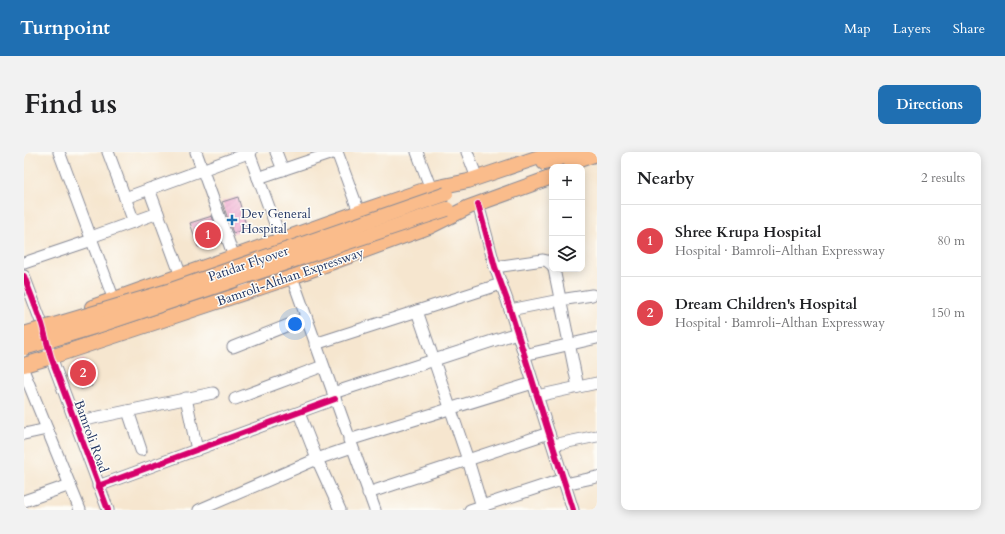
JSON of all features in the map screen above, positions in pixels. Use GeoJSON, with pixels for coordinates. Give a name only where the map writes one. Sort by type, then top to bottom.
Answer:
{"type":"FeatureCollection","features":[{"type":"Feature","properties":{"kind":"main road"},"geometry":{"type":"LineString","coordinates":[[24,328],[42,324],[114,300],[360,212],[431,189],[472,180],[522,159],[554,152]]}},
{"type":"Feature","properties":{"kind":"main road"},"geometry":{"type":"LineString","coordinates":[[522,159],[543,164],[580,152]]}},
{"type":"Feature","properties":{"kind":"main road"},"geometry":{"type":"LineString","coordinates":[[576,164],[597,160]]}},
{"type":"Feature","properties":{"kind":"main road"},"geometry":{"type":"LineString","coordinates":[[585,165],[597,160]]}},
{"type":"Feature","properties":{"kind":"main road"},"geometry":{"type":"LineString","coordinates":[[527,186],[538,176],[549,171]]}},
{"type":"Feature","properties":{"kind":"main road","name":"Bamroli-Althan Expressway"},"geometry":{"type":"LineString","coordinates":[[24,365],[246,292],[430,227],[473,205],[549,178]]}},
{"type":"Feature","properties":{"kind":"main road","name":"Patidar Flyover"},"geometry":{"type":"LineString","coordinates":[[24,334],[168,290],[446,194],[472,180]]}},
{"type":"Feature","properties":{"kind":"main road","name":"Patidar Flyover"},"geometry":{"type":"LineString","coordinates":[[24,348],[97,326],[447,209],[473,205]]}},
{"type":"Feature","properties":{"kind":"street"},"geometry":{"type":"LineString","coordinates":[[59,152],[114,300]]}},
{"type":"Feature","properties":{"kind":"street"},"geometry":{"type":"LineString","coordinates":[[108,152],[134,222]]}},
{"type":"Feature","properties":{"kind":"street"},"geometry":{"type":"LineString","coordinates":[[196,152],[246,292]]}},
{"type":"Feature","properties":{"kind":"street"},"geometry":{"type":"LineString","coordinates":[[125,198],[250,152],[281,240]]}},
{"type":"Feature","properties":{"kind":"street"},"geometry":{"type":"LineString","coordinates":[[276,152],[283,170]]}},
{"type":"Feature","properties":{"kind":"street"},"geometry":{"type":"LineString","coordinates":[[258,178],[336,152],[360,212]]}},
{"type":"Feature","properties":{"kind":"street"},"geometry":{"type":"LineString","coordinates":[[417,152],[431,189]]}},
{"type":"Feature","properties":{"kind":"street"},"geometry":{"type":"LineString","coordinates":[[467,152],[472,180]]}},
{"type":"Feature","properties":{"kind":"street"},"geometry":{"type":"LineString","coordinates":[[149,189],[182,276]]}},
{"type":"Feature","properties":{"kind":"street"},"geometry":{"type":"LineString","coordinates":[[473,205],[510,310],[573,510]]}},
{"type":"Feature","properties":{"kind":"street"},"geometry":{"type":"LineString","coordinates":[[24,264],[158,214]]}},
{"type":"Feature","properties":{"kind":"street"},"geometry":{"type":"LineString","coordinates":[[495,267],[543,260],[547,260],[549,262]]}},
{"type":"Feature","properties":{"kind":"street"},"geometry":{"type":"LineString","coordinates":[[555,272],[578,387]]}},
{"type":"Feature","properties":{"kind":"street","name":"Bamroli Road"},"geometry":{"type":"LineString","coordinates":[[24,276],[42,324],[51,357],[108,510]]}},
{"type":"Feature","properties":{"kind":"street"},"geometry":{"type":"LineString","coordinates":[[292,276],[375,510]]}},
{"type":"Feature","properties":{"kind":"street"},"geometry":{"type":"LineString","coordinates":[[315,344],[501,284]]}},
{"type":"Feature","properties":{"kind":"street"},"geometry":{"type":"LineString","coordinates":[[510,310],[592,295]]}},
{"type":"Feature","properties":{"kind":"street"},"geometry":{"type":"LineString","coordinates":[[417,311],[468,460],[482,508]]}},
{"type":"Feature","properties":{"kind":"street"},"geometry":{"type":"LineString","coordinates":[[233,347],[306,318]]}},
{"type":"Feature","properties":{"kind":"street"},"geometry":{"type":"LineString","coordinates":[[98,486],[298,413],[334,396],[434,360],[517,333]]}},
{"type":"Feature","properties":{"kind":"street"},"geometry":{"type":"LineString","coordinates":[[524,355],[597,338]]}},
{"type":"Feature","properties":{"kind":"street"},"geometry":{"type":"LineString","coordinates":[[235,399],[323,366]]}},
{"type":"Feature","properties":{"kind":"street"},"geometry":{"type":"LineString","coordinates":[[24,372],[80,510]]}},
{"type":"Feature","properties":{"kind":"street"},"geometry":{"type":"LineString","coordinates":[[537,396],[597,382]]}},
{"type":"Feature","properties":{"kind":"street"},"geometry":{"type":"LineString","coordinates":[[199,510],[351,443],[450,409],[533,383]]}},
{"type":"Feature","properties":{"kind":"street"},"geometry":{"type":"LineString","coordinates":[[75,422],[213,393]]}},
{"type":"Feature","properties":{"kind":"street"},"geometry":{"type":"LineString","coordinates":[[186,398],[197,450]]}},
{"type":"Feature","properties":{"kind":"street"},"geometry":{"type":"LineString","coordinates":[[128,410],[141,450]]}},
{"type":"Feature","properties":{"kind":"street"},"geometry":{"type":"LineString","coordinates":[[298,413],[340,510]]}},
{"type":"Feature","properties":{"kind":"street"},"geometry":{"type":"LineString","coordinates":[[24,434],[47,429]]}},
{"type":"Feature","properties":{"kind":"street"},"geometry":{"type":"LineString","coordinates":[[368,493],[549,433]]}},
{"type":"Feature","properties":{"kind":"street"},"geometry":{"type":"LineString","coordinates":[[553,445],[597,436]]}},
{"type":"Feature","properties":{"kind":"street"},"geometry":{"type":"LineString","coordinates":[[470,510],[482,508],[564,482],[597,477]]}},
{"type":"Feature","properties":{"kind":"street"},"geometry":{"type":"LineString","coordinates":[[24,501],[70,485]]}},
{"type":"Feature","properties":{"kind":"building"},"geometry":{"type":"Polygon","coordinates":[[[238,197],[247,229],[233,233],[222,202],[238,197]]]}},
{"type":"Feature","properties":{"kind":"building"},"geometry":{"type":"Polygon","coordinates":[[[212,216],[219,237],[216,238],[217,241],[198,247],[190,223],[212,216]]]}},
{"type":"Feature","properties":{"kind":"building"},"geometry":{"type":"Polygon","coordinates":[[[84,360],[92,386],[81,389],[73,363],[84,360]]]}},
{"type":"Feature","properties":{"kind":"cycle path"},"geometry":{"type":"LineString","coordinates":[[478,204],[495,267],[507,300],[573,510]]}},
{"type":"Feature","properties":{"kind":"cycle path"},"geometry":{"type":"LineString","coordinates":[[24,276],[42,324],[51,357],[108,510]]}},
{"type":"Feature","properties":{"kind":"cycle path"},"geometry":{"type":"LineString","coordinates":[[98,486],[335,399]]}},
{"type":"Feature","properties":{"kind":"place","name":"Dev General Hospital"},"geometry":{"type":"Point","coordinates":[232,220]}},
{"type":"Feature","properties":{"kind":"place","name":"Shree Krupa Hospital"},"geometry":{"type":"Point","coordinates":[208,235]}},
{"type":"Feature","properties":{"kind":"place","name":"Dream Children's Hospital"},"geometry":{"type":"Point","coordinates":[83,373]}}]}
